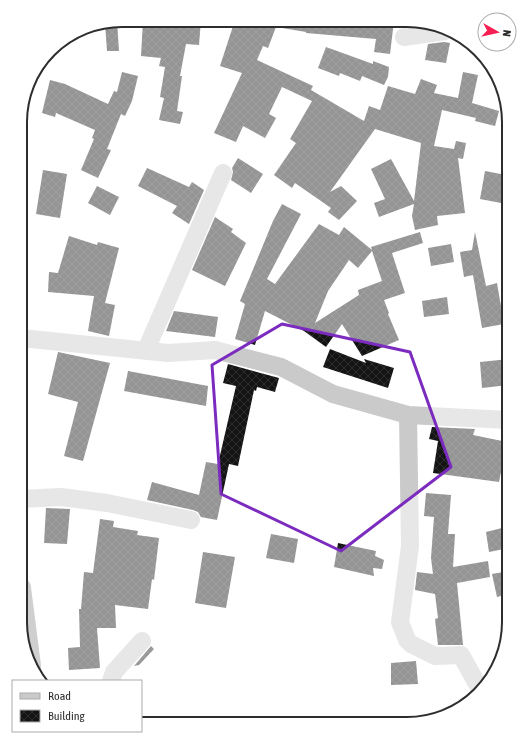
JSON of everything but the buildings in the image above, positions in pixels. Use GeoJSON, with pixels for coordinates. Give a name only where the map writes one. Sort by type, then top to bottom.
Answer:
{"type":"FeatureCollection","features":[{"type":"Feature","properties":{"kind":"street"},"geometry":{"type":"LineString","coordinates":[[404,38],[438,32]]}},
{"type":"Feature","properties":{"kind":"street"},"geometry":{"type":"LineString","coordinates":[[146,350],[223,173]]}},
{"type":"Feature","properties":{"kind":"street"},"geometry":{"type":"LineString","coordinates":[[27,339],[168,353],[215,350],[281,367],[333,394],[408,415],[502,420]]}},
{"type":"Feature","properties":{"kind":"street"},"geometry":{"type":"LineString","coordinates":[[408,415],[410,546],[400,622],[407,640],[411,644],[435,656],[461,655],[478,685]]}},
{"type":"Feature","properties":{"kind":"street"},"geometry":{"type":"LineString","coordinates":[[27,499],[61,497],[107,503],[191,520]]}},
{"type":"Feature","properties":{"kind":"street"},"geometry":{"type":"LineString","coordinates":[[111,680],[114,672],[142,641]]}},
{"type":"Feature","properties":{"kind":"highlighted area"},"geometry":{"type":"Polygon","coordinates":[[[282,324],[410,352],[451,467],[341,551],[221,494],[212,365],[282,324]]]}}]}
